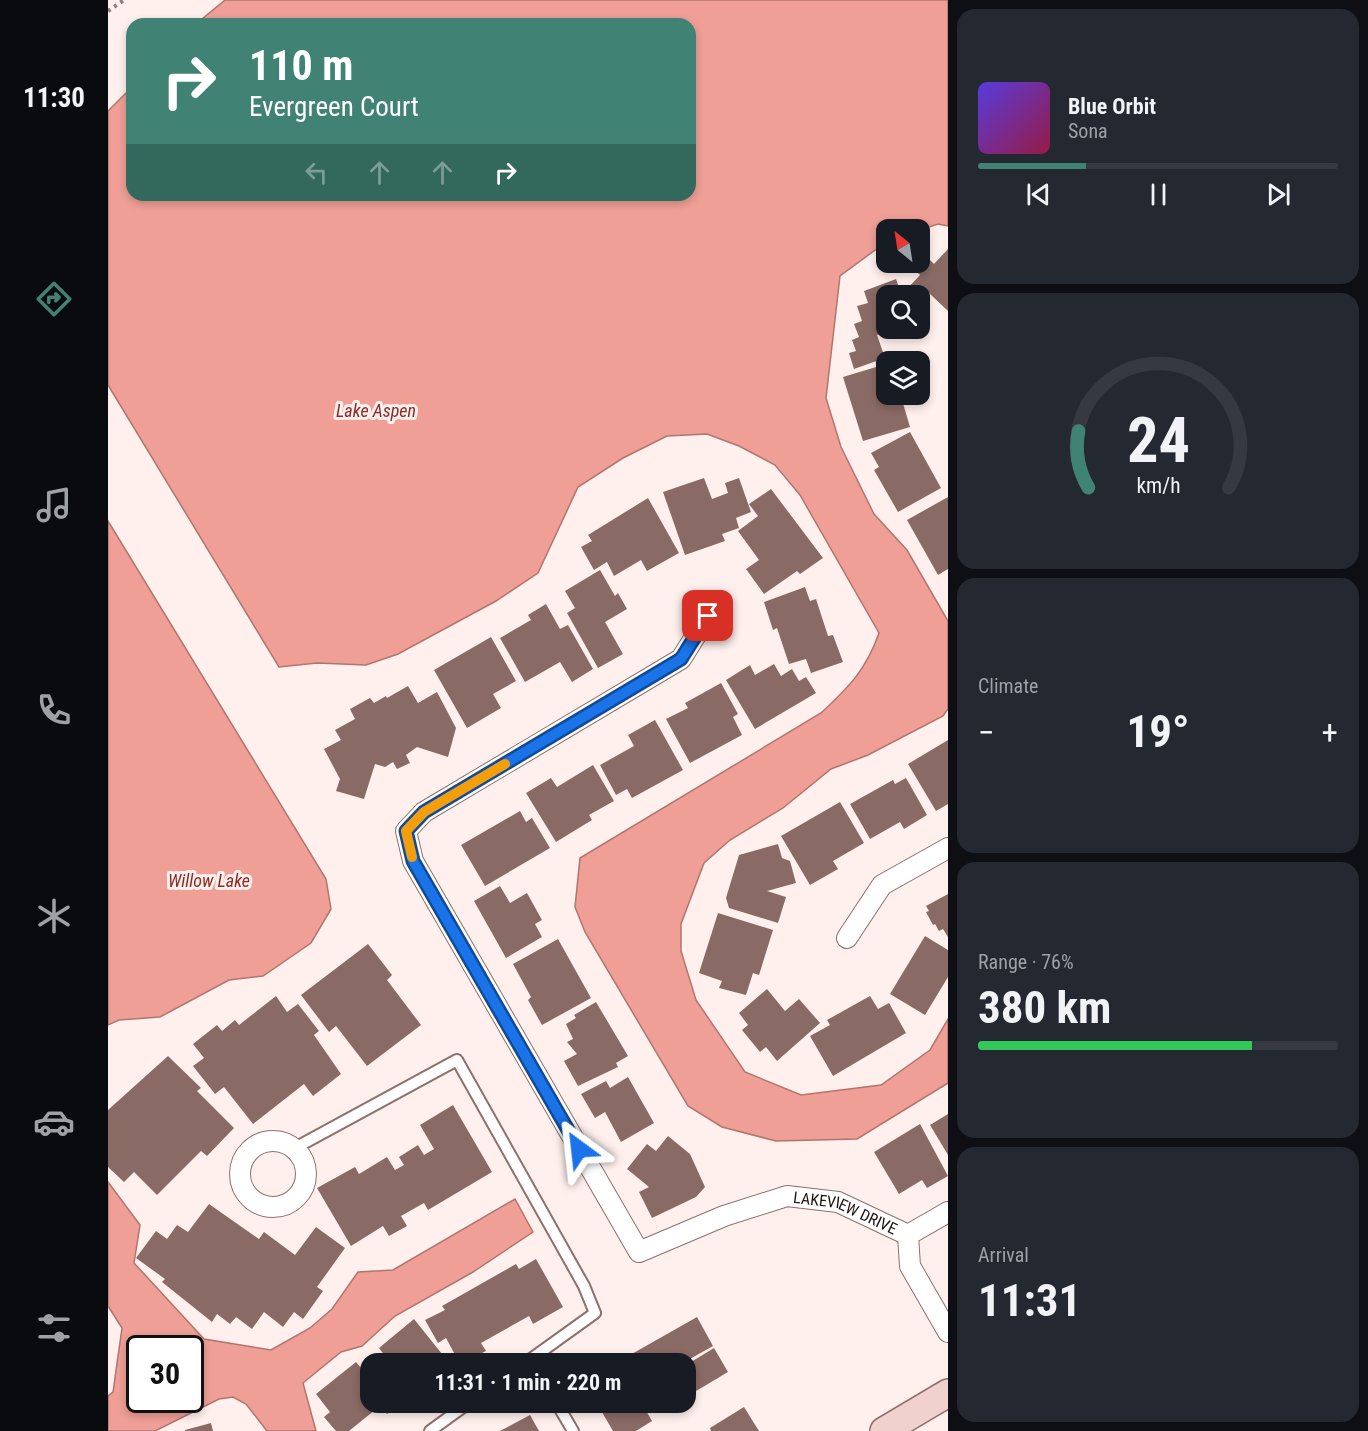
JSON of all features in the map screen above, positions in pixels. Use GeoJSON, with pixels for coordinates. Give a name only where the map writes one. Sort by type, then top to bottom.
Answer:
{"type":"FeatureCollection","features":[{"type":"Feature","properties":{"kind":"street","name":"LAKEVIEW DRIVE"},"geometry":{"type":"LineString","coordinates":[[708,616],[681,659],[424,812],[406,831],[413,861],[639,1252],[724,1216],[787,1196],[838,1202],[908,1235],[948,1212]]}},
{"type":"Feature","properties":{"kind":"street"},"geometry":{"type":"LineString","coordinates":[[848,938],[882,885],[948,848]]}},
{"type":"Feature","properties":{"kind":"street"},"geometry":{"type":"LineString","coordinates":[[908,1235],[910,1266],[948,1332]]}},
{"type":"Feature","properties":{"kind":"street"},"geometry":{"type":"LineString","coordinates":[[884,1431],[948,1393]]}},
{"type":"Feature","properties":{"kind":"lane"},"geometry":{"type":"LineString","coordinates":[[295,1148],[457,1060],[584,1286],[595,1313],[539,1353]]}},
{"type":"Feature","properties":{"kind":"lane"},"geometry":{"type":"LineString","coordinates":[[430,1431],[455,1413]]}},
{"type":"Feature","properties":{"kind":"lane"},"geometry":{"type":"LineString","coordinates":[[562,1413],[573,1431]]}},
{"type":"Feature","properties":{"kind":"path"},"geometry":{"type":"LineString","coordinates":[[108,11],[124,0]]}},
{"type":"Feature","properties":{"kind":"water","name":"Lake Aspen"},"geometry":{"type":"Polygon","coordinates":[[[225,0],[948,0],[948,226],[938,224],[930,227],[930,219],[876,219],[876,249],[840,276],[826,398],[841,447],[874,514],[907,550],[948,621],[948,709],[943,716],[868,755],[831,769],[783,808],[730,840],[704,863],[681,924],[681,951],[696,1000],[745,1072],[801,1095],[881,1085],[930,1050],[948,1019],[948,1083],[857,1139],[776,1141],[722,1127],[688,1106],[585,932],[575,907],[580,858],[821,713],[856,677],[874,646],[879,633],[800,495],[775,465],[739,446],[707,434],[667,436],[623,458],[578,487],[538,573],[496,601],[398,654],[366,665],[317,663],[279,667],[108,385],[108,111],[126,93],[126,201],[696,201],[696,18],[203,18],[225,0]]]}},
{"type":"Feature","properties":{"kind":"water","name":"Willow Lake"},"geometry":{"type":"Polygon","coordinates":[[[108,521],[326,879],[331,909],[311,943],[263,976],[229,980],[160,1017],[119,1020],[108,1025],[108,521]]]}},
{"type":"Feature","properties":{"kind":"water"},"geometry":{"type":"Polygon","coordinates":[[[108,1182],[140,1225],[134,1263],[200,1335],[126,1335],[126,1413],[191,1413],[155,1431],[108,1431],[108,1396],[113,1392],[122,1328],[108,1306],[108,1182]]]}},
{"type":"Feature","properties":{"kind":"water"},"geometry":{"type":"Polygon","coordinates":[[[515,1199],[533,1232],[473,1272],[395,1316],[362,1346],[341,1352],[303,1383],[316,1431],[267,1431],[246,1404],[233,1397],[219,1399],[204,1406],[204,1339],[271,1350],[310,1328],[332,1309],[358,1272],[393,1270],[515,1199]]]}},
{"type":"Feature","properties":{"kind":"building"},"geometry":{"type":"Polygon","coordinates":[[[948,249],[948,311],[930,294],[930,285],[911,285],[920,275],[918,273],[930,273],[930,260],[934,264],[948,249]]]}},
{"type":"Feature","properties":{"kind":"building"},"geometry":{"type":"Polygon","coordinates":[[[896,279],[898,285],[880,285],[896,279]]]}},
{"type":"Feature","properties":{"kind":"building"},"geometry":{"type":"Polygon","coordinates":[[[876,286],[876,339],[878,339],[883,351],[876,351],[876,361],[854,369],[849,353],[856,351],[852,340],[859,337],[854,324],[862,321],[857,306],[868,303],[864,291],[876,286]]]}},
{"type":"Feature","properties":{"kind":"building"},"geometry":{"type":"Polygon","coordinates":[[[876,367],[876,405],[903,405],[910,427],[863,441],[843,377],[876,367]]]}},
{"type":"Feature","properties":{"kind":"building"},"geometry":{"type":"Polygon","coordinates":[[[910,432],[941,488],[898,512],[874,470],[879,467],[871,453],[910,432]]]}},
{"type":"Feature","properties":{"kind":"building"},"geometry":{"type":"Polygon","coordinates":[[[704,478],[712,499],[728,493],[725,483],[739,478],[751,512],[736,518],[739,528],[722,534],[725,541],[685,555],[663,492],[704,478]]]}},
{"type":"Feature","properties":{"kind":"building"},"geometry":{"type":"Polygon","coordinates":[[[771,489],[823,558],[800,574],[797,571],[764,594],[746,569],[759,560],[738,531],[758,516],[749,504],[771,489]]]}},
{"type":"Feature","properties":{"kind":"building"},"geometry":{"type":"Polygon","coordinates":[[[948,497],[948,569],[938,575],[907,520],[948,497]]]}},
{"type":"Feature","properties":{"kind":"building"},"geometry":{"type":"Polygon","coordinates":[[[648,498],[679,553],[647,571],[641,560],[614,576],[607,562],[594,570],[581,547],[592,541],[588,535],[648,498]]]}},
{"type":"Feature","properties":{"kind":"building"},"geometry":{"type":"Polygon","coordinates":[[[600,570],[615,596],[618,593],[627,609],[605,622],[623,654],[598,668],[567,613],[575,608],[565,591],[600,570]]]}},
{"type":"Feature","properties":{"kind":"building"},"geometry":{"type":"Polygon","coordinates":[[[805,587],[810,601],[816,599],[828,636],[833,635],[843,662],[811,673],[806,659],[789,664],[777,628],[773,630],[764,602],[805,587]]]}},
{"type":"Feature","properties":{"kind":"building"},"geometry":{"type":"Polygon","coordinates":[[[546,604],[560,629],[568,625],[593,669],[572,682],[560,662],[525,682],[500,638],[531,620],[528,615],[546,604]]]}},
{"type":"Feature","properties":{"kind":"building"},"geometry":{"type":"Polygon","coordinates":[[[491,637],[516,681],[493,694],[501,708],[467,728],[434,670],[491,637]]]}},
{"type":"Feature","properties":{"kind":"building"},"geometry":{"type":"Polygon","coordinates":[[[774,664],[781,676],[792,669],[799,681],[806,677],[816,693],[755,729],[726,680],[750,665],[755,675],[774,664]]]}},
{"type":"Feature","properties":{"kind":"building"},"geometry":{"type":"Polygon","coordinates":[[[721,683],[738,714],[733,717],[742,735],[690,763],[666,719],[688,708],[685,703],[721,683]]]}},
{"type":"Feature","properties":{"kind":"building"},"geometry":{"type":"Polygon","coordinates":[[[408,686],[418,703],[437,692],[456,728],[448,757],[417,747],[406,755],[410,763],[397,769],[393,762],[385,767],[375,764],[364,799],[336,791],[340,779],[324,749],[341,740],[335,730],[355,719],[350,709],[370,698],[374,703],[386,696],[387,698],[408,686]]]}},
{"type":"Feature","properties":{"kind":"building"},"geometry":{"type":"Polygon","coordinates":[[[655,720],[683,770],[632,798],[627,789],[616,795],[600,765],[634,746],[628,735],[655,720]]]}},
{"type":"Feature","properties":{"kind":"building"},"geometry":{"type":"Polygon","coordinates":[[[948,740],[948,804],[936,811],[908,764],[948,740]]]}},
{"type":"Feature","properties":{"kind":"building"},"geometry":{"type":"Polygon","coordinates":[[[593,765],[614,801],[589,815],[592,820],[556,842],[526,793],[551,778],[557,787],[593,765]]]}},
{"type":"Feature","properties":{"kind":"building"},"geometry":{"type":"Polygon","coordinates":[[[906,778],[927,815],[904,829],[900,822],[870,839],[850,804],[893,780],[895,784],[906,778]]]}},
{"type":"Feature","properties":{"kind":"building"},"geometry":{"type":"Polygon","coordinates":[[[840,802],[864,843],[833,861],[838,869],[810,885],[781,836],[840,802]]]}},
{"type":"Feature","properties":{"kind":"building"},"geometry":{"type":"Polygon","coordinates":[[[520,811],[526,822],[532,818],[550,848],[485,886],[461,845],[520,811]]]}},
{"type":"Feature","properties":{"kind":"building"},"geometry":{"type":"Polygon","coordinates":[[[778,844],[782,858],[790,861],[796,883],[767,891],[786,897],[778,923],[729,908],[726,898],[739,855],[778,844]]]}},
{"type":"Feature","properties":{"kind":"building"},"geometry":{"type":"Polygon","coordinates":[[[500,886],[510,903],[527,893],[542,920],[535,924],[542,937],[506,958],[474,901],[500,886]]]}},
{"type":"Feature","properties":{"kind":"building"},"geometry":{"type":"Polygon","coordinates":[[[948,894],[948,937],[943,929],[939,931],[935,924],[933,925],[926,912],[929,911],[926,906],[948,894]]]}},
{"type":"Feature","properties":{"kind":"building"},"geometry":{"type":"Polygon","coordinates":[[[718,913],[773,930],[759,975],[753,973],[746,995],[719,988],[722,981],[699,973],[718,913]]]}},
{"type":"Feature","properties":{"kind":"building"},"geometry":{"type":"Polygon","coordinates":[[[925,936],[948,950],[948,977],[925,1015],[890,994],[925,936]]]}},
{"type":"Feature","properties":{"kind":"building"},"geometry":{"type":"Polygon","coordinates":[[[558,939],[591,998],[542,1025],[528,1000],[531,997],[513,964],[558,939]]]}},
{"type":"Feature","properties":{"kind":"building"},"geometry":{"type":"Polygon","coordinates":[[[368,944],[392,975],[387,980],[421,1025],[367,1066],[336,1026],[329,1032],[301,995],[368,944]]]}},
{"type":"Feature","properties":{"kind":"building"},"geometry":{"type":"Polygon","coordinates":[[[767,989],[785,1011],[799,999],[820,1023],[777,1061],[766,1047],[760,1052],[742,1030],[748,1025],[739,1013],[767,989]]]}},
{"type":"Feature","properties":{"kind":"building"},"geometry":{"type":"Polygon","coordinates":[[[276,996],[287,1012],[298,1004],[319,1031],[314,1035],[341,1074],[313,1096],[304,1084],[253,1124],[224,1087],[215,1094],[193,1066],[204,1058],[193,1044],[217,1025],[222,1031],[235,1020],[239,1025],[276,996]]]}},
{"type":"Feature","properties":{"kind":"building"},"geometry":{"type":"Polygon","coordinates":[[[870,996],[878,1009],[889,1003],[906,1033],[833,1076],[810,1036],[830,1025],[827,1020],[870,996]]]}},
{"type":"Feature","properties":{"kind":"building"},"geometry":{"type":"Polygon","coordinates":[[[596,1002],[628,1056],[616,1063],[618,1067],[578,1086],[564,1061],[577,1054],[567,1042],[573,1039],[566,1024],[576,1018],[574,1015],[596,1002]]]}},
{"type":"Feature","properties":{"kind":"building"},"geometry":{"type":"Polygon","coordinates":[[[168,1056],[201,1088],[197,1091],[234,1128],[207,1156],[201,1151],[157,1195],[134,1172],[124,1182],[108,1167],[108,1110],[168,1056]]]}},
{"type":"Feature","properties":{"kind":"building"},"geometry":{"type":"Polygon","coordinates":[[[628,1077],[654,1123],[621,1142],[605,1112],[595,1118],[581,1094],[606,1081],[610,1088],[628,1077]]]}},
{"type":"Feature","properties":{"kind":"building"},"geometry":{"type":"Polygon","coordinates":[[[453,1105],[492,1172],[428,1210],[424,1203],[401,1216],[407,1226],[389,1236],[383,1226],[351,1246],[317,1188],[355,1167],[359,1174],[387,1157],[395,1170],[404,1165],[399,1157],[418,1145],[424,1155],[434,1149],[420,1125],[453,1105]]]}},
{"type":"Feature","properties":{"kind":"building"},"geometry":{"type":"Polygon","coordinates":[[[948,1114],[948,1155],[930,1125],[948,1114]]]}},
{"type":"Feature","properties":{"kind":"building"},"geometry":{"type":"Polygon","coordinates":[[[920,1124],[948,1176],[927,1188],[922,1180],[899,1194],[874,1152],[920,1124]]]}},
{"type":"Feature","properties":{"kind":"building"},"geometry":{"type":"Polygon","coordinates":[[[668,1136],[690,1154],[705,1187],[696,1197],[652,1218],[639,1192],[649,1187],[627,1169],[647,1144],[656,1151],[668,1136]]]}},
{"type":"Feature","properties":{"kind":"building"},"geometry":{"type":"Polygon","coordinates":[[[209,1204],[259,1239],[264,1232],[295,1255],[316,1227],[345,1248],[317,1287],[323,1291],[303,1319],[294,1312],[283,1327],[264,1312],[252,1329],[236,1317],[230,1324],[217,1314],[212,1322],[162,1282],[165,1279],[136,1258],[156,1231],[167,1239],[177,1225],[188,1232],[209,1204]]]}},
{"type":"Feature","properties":{"kind":"building"},"geometry":{"type":"Polygon","coordinates":[[[536,1259],[563,1307],[533,1324],[529,1316],[481,1343],[486,1351],[482,1353],[454,1353],[446,1338],[438,1343],[425,1320],[445,1310],[442,1306],[516,1264],[519,1269],[536,1259]]]}},
{"type":"Feature","properties":{"kind":"building"},"geometry":{"type":"Polygon","coordinates":[[[697,1317],[713,1346],[696,1356],[696,1353],[634,1353],[697,1317]]]}},
{"type":"Feature","properties":{"kind":"building"},"geometry":{"type":"Polygon","coordinates":[[[414,1319],[441,1353],[383,1353],[379,1348],[414,1319]]]}},
{"type":"Feature","properties":{"kind":"building"},"geometry":{"type":"Polygon","coordinates":[[[714,1348],[728,1372],[696,1391],[696,1359],[714,1348]]]}},
{"type":"Feature","properties":{"kind":"building"},"geometry":{"type":"Polygon","coordinates":[[[356,1362],[360,1367],[360,1413],[371,1413],[349,1431],[336,1431],[324,1417],[330,1412],[316,1394],[356,1362]]]}},
{"type":"Feature","properties":{"kind":"building"},"geometry":{"type":"Polygon","coordinates":[[[744,1407],[759,1431],[711,1431],[710,1428],[744,1407]]]}},
{"type":"Feature","properties":{"kind":"building"},"geometry":{"type":"Polygon","coordinates":[[[602,1413],[647,1413],[652,1421],[636,1431],[613,1431],[602,1413]]]}},
{"type":"Feature","properties":{"kind":"building"},"geometry":{"type":"Polygon","coordinates":[[[530,1415],[539,1431],[500,1431],[530,1415]]]}},
{"type":"Feature","properties":{"kind":"building"},"geometry":{"type":"Polygon","coordinates":[[[211,1423],[213,1431],[185,1431],[185,1430],[211,1423]]]}},
{"type":"Feature","properties":{"kind":"slow traffic"},"geometry":{"type":"LineString","coordinates":[[412,857],[406,831],[424,812],[505,764]]}},
{"type":"Feature","properties":{"kind":"route"},"geometry":{"type":"LineString","coordinates":[[579,1149],[413,861],[406,831],[424,812],[681,659],[708,616]]}}]}
